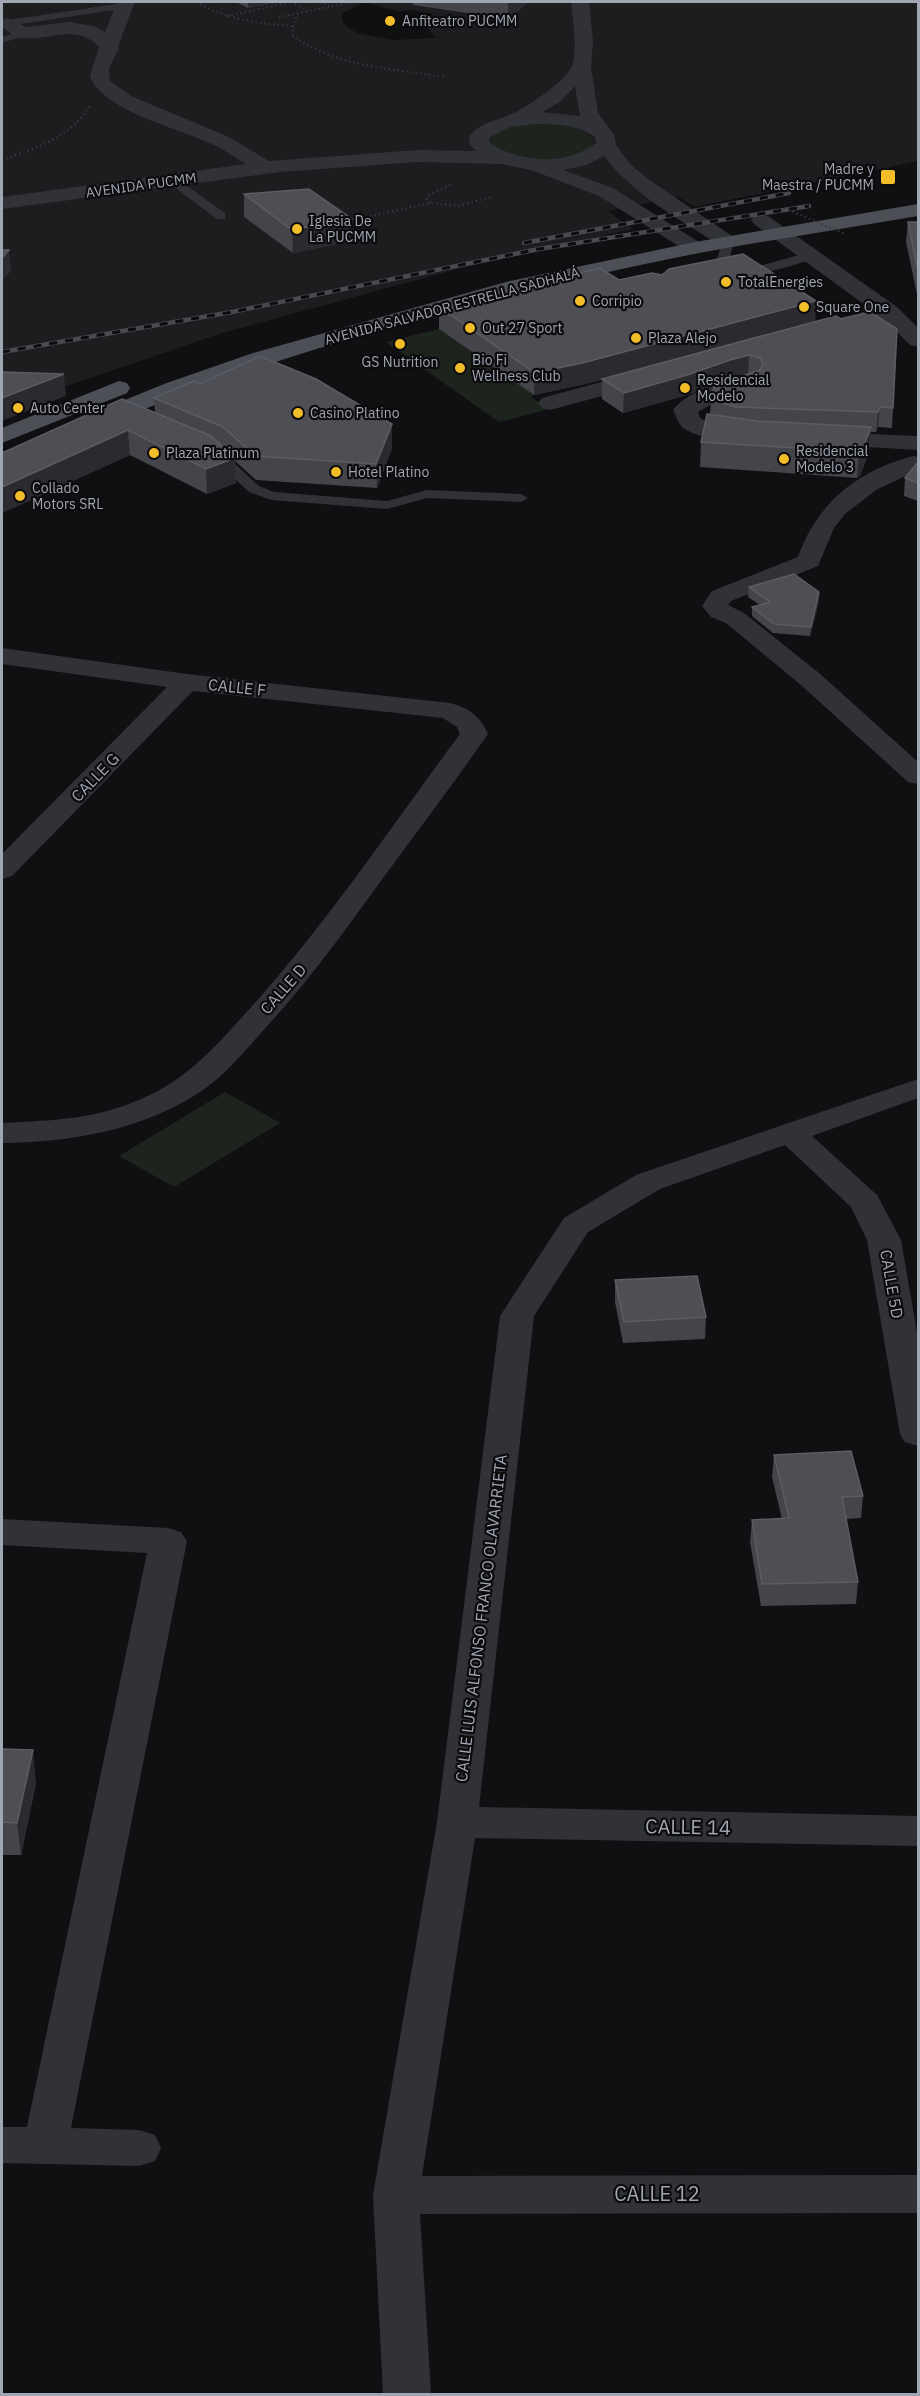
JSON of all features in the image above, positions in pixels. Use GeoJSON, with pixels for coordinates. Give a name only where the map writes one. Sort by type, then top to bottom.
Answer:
{"type":"FeatureCollection","features":[{"type":"Feature","properties":{"kind":"main road","name":"AVENIDA SALVADOR ESTRELLA SADHALÁ"},"geometry":{"type":"LineString","coordinates":[[74,430],[172,389],[261,358],[492,293],[594,268],[728,242],[770,227],[918,194]]}},
{"type":"Feature","properties":{"kind":"main road","name":"AVENIDA SALVADOR ESTRELLA SADHALÁ"},"geometry":{"type":"LineString","coordinates":[[2,436],[145,378],[247,343],[495,275],[709,229],[770,227],[918,210]]}},
{"type":"Feature","properties":{"kind":"street"},"geometry":{"type":"LineString","coordinates":[[580,2],[584,41],[582,67],[588,113],[603,138],[623,168],[640,183],[728,242]]}},
{"type":"Feature","properties":{"kind":"street"},"geometry":{"type":"LineString","coordinates":[[124,4],[99,76],[107,90],[124,100],[222,141],[273,167]]}},
{"type":"Feature","properties":{"kind":"street"},"geometry":{"type":"LineString","coordinates":[[11,32],[76,28],[97,34],[110,48]]}},
{"type":"Feature","properties":{"kind":"street"},"geometry":{"type":"LineString","coordinates":[[515,120],[553,98],[582,67]]}},
{"type":"Feature","properties":{"kind":"street"},"geometry":{"type":"LineString","coordinates":[[515,120],[534,118],[572,120],[603,138]]}},
{"type":"Feature","properties":{"kind":"street","name":"AVENIDA PUCMM"},"geometry":{"type":"LineString","coordinates":[[273,167],[304,160],[459,137],[515,120]]}},
{"type":"Feature","properties":{"kind":"street"},"geometry":{"type":"LineString","coordinates":[[486,130],[479,137],[480,145],[487,152],[502,159]]}},
{"type":"Feature","properties":{"kind":"street"},"geometry":{"type":"LineString","coordinates":[[196,131],[238,171]]}},
{"type":"Feature","properties":{"kind":"street"},"geometry":{"type":"LineString","coordinates":[[530,164],[561,163],[588,158],[600,152],[603,138]]}},
{"type":"Feature","properties":{"kind":"street","name":"AVENIDA PUCMM"},"geometry":{"type":"LineString","coordinates":[[2,203],[273,167],[418,156],[502,159],[530,164]]}},
{"type":"Feature","properties":{"kind":"street"},"geometry":{"type":"LineString","coordinates":[[530,164],[606,192],[695,248]]}},
{"type":"Feature","properties":{"kind":"street"},"geometry":{"type":"LineString","coordinates":[[770,227],[893,316],[918,340]]}},
{"type":"Feature","properties":{"kind":"street"},"geometry":{"type":"LineString","coordinates":[[809,333],[893,316],[918,325]]}},
{"type":"Feature","properties":{"kind":"street"},"geometry":{"type":"LineString","coordinates":[[550,403],[663,373]]}},
{"type":"Feature","properties":{"kind":"street"},"geometry":{"type":"LineString","coordinates":[[749,384],[707,398],[685,410],[690,422],[709,431],[766,437]]}},
{"type":"Feature","properties":{"kind":"street"},"geometry":{"type":"LineString","coordinates":[[800,438],[917,456]]}},
{"type":"Feature","properties":{"kind":"street"},"geometry":{"type":"LineString","coordinates":[[917,456],[873,481],[843,503],[828,519],[808,561],[721,596],[715,606],[720,612],[735,618],[810,680],[918,776]]}},
{"type":"Feature","properties":{"kind":"street","name":"CALLE F"},"geometry":{"type":"LineString","coordinates":[[2,656],[187,682],[430,708],[450,711],[469,722]]}},
{"type":"Feature","properties":{"kind":"street","name":"CALLE G"},"geometry":{"type":"LineString","coordinates":[[2,870],[187,682]]}},
{"type":"Feature","properties":{"kind":"street","name":"CALLE D"},"geometry":{"type":"LineString","coordinates":[[2,1133],[61,1131],[95,1125],[142,1110],[189,1086],[226,1053],[296,976],[474,734],[469,722]]}},
{"type":"Feature","properties":{"kind":"street","name":"CALLE LUIS ALFONSO FRANCO OLAVARRIETA"},"geometry":{"type":"LineString","coordinates":[[407,2394],[396,2195],[457,1822],[517,1316],[576,1225],[648,1182],[918,1088]]}},
{"type":"Feature","properties":{"kind":"street","name":"CALLE 5D"},"geometry":{"type":"LineString","coordinates":[[790,1133],[865,1202],[884,1240],[918,1434]]}},
{"type":"Feature","properties":{"kind":"street"},"geometry":{"type":"LineString","coordinates":[[2,1532],[168,1541],[45,2147]]}},
{"type":"Feature","properties":{"kind":"street","name":"CALLE 14"},"geometry":{"type":"LineString","coordinates":[[457,1822],[918,1831]]}},
{"type":"Feature","properties":{"kind":"street"},"geometry":{"type":"LineString","coordinates":[[2,2145],[139,2148]]}},
{"type":"Feature","properties":{"kind":"street","name":"CALLE 12"},"geometry":{"type":"LineString","coordinates":[[396,2195],[918,2194]]}},
{"type":"Feature","properties":{"kind":"lane"},"geometry":{"type":"LineString","coordinates":[[11,32],[124,4]]}},
{"type":"Feature","properties":{"kind":"lane"},"geometry":{"type":"LineString","coordinates":[[173,180],[221,216]]}},
{"type":"Feature","properties":{"kind":"lane"},"geometry":{"type":"LineString","coordinates":[[728,242],[715,271],[740,267],[763,269],[810,256]]}},
{"type":"Feature","properties":{"kind":"lane"},"geometry":{"type":"LineString","coordinates":[[594,268],[615,278]]}},
{"type":"Feature","properties":{"kind":"lane"},"geometry":{"type":"LineString","coordinates":[[748,280],[760,276],[763,269]]}},
{"type":"Feature","properties":{"kind":"lane"},"geometry":{"type":"LineString","coordinates":[[116,412],[138,421]]}},
{"type":"Feature","properties":{"kind":"lane"},"geometry":{"type":"LineString","coordinates":[[201,448],[218,456],[254,489],[271,496],[387,505],[427,494],[521,498]]}},
{"type":"Feature","properties":{"kind":"path"},"geometry":{"type":"LineString","coordinates":[[196,2],[226,16],[267,24],[293,26]]}},
{"type":"Feature","properties":{"kind":"path"},"geometry":{"type":"LineString","coordinates":[[226,16],[291,2],[309,11]]}},
{"type":"Feature","properties":{"kind":"path"},"geometry":{"type":"LineString","coordinates":[[320,2],[330,7]]}},
{"type":"Feature","properties":{"kind":"path"},"geometry":{"type":"LineString","coordinates":[[279,17],[354,2]]}},
{"type":"Feature","properties":{"kind":"path"},"geometry":{"type":"LineString","coordinates":[[298,13],[293,26],[293,36],[303,46],[335,58],[445,77]]}},
{"type":"Feature","properties":{"kind":"path"},"geometry":{"type":"LineString","coordinates":[[2,160],[30,150],[69,131],[80,122],[93,98],[107,90]]}},
{"type":"Feature","properties":{"kind":"path"},"geometry":{"type":"LineString","coordinates":[[430,203],[427,199],[429,195],[452,184]]}},
{"type":"Feature","properties":{"kind":"path"},"geometry":{"type":"LineString","coordinates":[[348,221],[430,203],[458,206],[491,197]]}},
{"type":"Feature","properties":{"kind":"path"},"geometry":{"type":"LineString","coordinates":[[784,208],[845,234]]}},
{"type":"Feature","properties":{"kind":"shaded area"},"geometry":{"type":"Polygon","coordinates":[[[2,2],[365,2],[918,2],[918,161],[695,207],[678,197],[608,211],[633,229],[461,268],[222,333],[61,388],[2,383],[2,2]],[[365,2],[343,13],[342,20],[347,27],[357,33],[393,40],[436,38],[423,24],[432,20],[433,15],[412,10],[399,12],[365,2]]]}},
{"type":"Feature","properties":{"kind":"shaded area"},"geometry":{"type":"Polygon","coordinates":[[[550,123],[573,127],[592,137],[593,146],[566,158],[533,160],[509,154],[493,146],[491,141],[501,130],[517,124],[550,123]]]}},
{"type":"Feature","properties":{"kind":"shaded area","name":"Bio Fi Wellness Club"},"geometry":{"type":"Polygon","coordinates":[[[439,329],[534,395],[531,397],[549,409],[499,422],[386,342],[439,329]]]}},
{"type":"Feature","properties":{"kind":"shaded area"},"geometry":{"type":"Polygon","coordinates":[[[225,1092],[280,1123],[174,1187],[119,1156],[225,1092]]]}},
{"type":"Feature","properties":{"kind":"building"},"geometry":{"type":"Polygon","coordinates":[[[309,189],[351,218],[292,230],[244,194],[309,189]]]}},
{"type":"Feature","properties":{"kind":"building"},"geometry":{"type":"Polygon","coordinates":[[[908,222],[918,222],[918,271],[908,222]]]}},
{"type":"Feature","properties":{"kind":"building"},"geometry":{"type":"Polygon","coordinates":[[[2,250],[9,250],[2,258],[2,250]]]}},
{"type":"Feature","properties":{"kind":"building"},"geometry":{"type":"Polygon","coordinates":[[[743,254],[816,301],[582,363],[535,373],[439,307],[600,268],[619,280],[652,273],[662,275],[669,269],[743,254]]]}},
{"type":"Feature","properties":{"kind":"building"},"geometry":{"type":"Polygon","coordinates":[[[870,312],[897,329],[893,408],[880,407],[878,412],[736,407],[711,400],[714,386],[760,370],[763,363],[760,358],[749,355],[624,393],[602,379],[836,316],[841,319],[870,312]]]}},
{"type":"Feature","properties":{"kind":"building"},"geometry":{"type":"Polygon","coordinates":[[[260,356],[316,379],[392,424],[376,464],[255,456],[223,427],[154,398],[194,381],[200,384],[260,356]]]}},
{"type":"Feature","properties":{"kind":"building"},"geometry":{"type":"Polygon","coordinates":[[[2,372],[64,374],[2,398],[2,372]]]}},
{"type":"Feature","properties":{"kind":"building"},"geometry":{"type":"Polygon","coordinates":[[[122,399],[211,436],[235,458],[206,469],[128,430],[2,487],[2,453],[122,399]]]}},
{"type":"Feature","properties":{"kind":"building"},"geometry":{"type":"Polygon","coordinates":[[[707,414],[758,421],[871,427],[862,451],[859,452],[701,442],[707,414]]]}},
{"type":"Feature","properties":{"kind":"building"},"geometry":{"type":"Polygon","coordinates":[[[918,462],[918,483],[905,478],[918,462]]]}},
{"type":"Feature","properties":{"kind":"building"},"geometry":{"type":"Polygon","coordinates":[[[794,574],[819,592],[811,627],[774,624],[752,607],[770,602],[749,587],[794,574]]]}},
{"type":"Feature","properties":{"kind":"building"},"geometry":{"type":"Polygon","coordinates":[[[697,1276],[706,1317],[624,1322],[615,1280],[697,1276]]]}},
{"type":"Feature","properties":{"kind":"building"},"geometry":{"type":"Polygon","coordinates":[[[851,1451],[863,1496],[842,1497],[858,1582],[762,1584],[752,1520],[789,1518],[774,1455],[851,1451]]]}},
{"type":"Feature","properties":{"kind":"building"},"geometry":{"type":"Polygon","coordinates":[[[2,1749],[33,1750],[17,1823],[2,1822],[2,1749]]]}},
{"type":"Feature","properties":{"kind":"railway"},"geometry":{"type":"LineString","coordinates":[[524,243],[789,193]]}},
{"type":"Feature","properties":{"kind":"railway"},"geometry":{"type":"LineString","coordinates":[[2,352],[232,312],[539,249],[809,206]]}},
{"type":"Feature","properties":{"kind":"place","name":"Anfiteatro PUCMM"},"geometry":{"type":"Point","coordinates":[390,21]}},
{"type":"Feature","properties":{"kind":"place","name":"Madre y Maestra / PUCMM"},"geometry":{"type":"Point","coordinates":[888,177]}},
{"type":"Feature","properties":{"kind":"place","name":"Iglesia De La PUCMM"},"geometry":{"type":"Point","coordinates":[297,229]}},
{"type":"Feature","properties":{"kind":"place","name":"TotalEnergies"},"geometry":{"type":"Point","coordinates":[726,282]}},
{"type":"Feature","properties":{"kind":"place","name":"Corripio"},"geometry":{"type":"Point","coordinates":[580,301]}},
{"type":"Feature","properties":{"kind":"place","name":"Square One"},"geometry":{"type":"Point","coordinates":[804,307]}},
{"type":"Feature","properties":{"kind":"place","name":"Out 27 Sport"},"geometry":{"type":"Point","coordinates":[470,328]}},
{"type":"Feature","properties":{"kind":"place","name":"Plaza Alejo"},"geometry":{"type":"Point","coordinates":[636,338]}},
{"type":"Feature","properties":{"kind":"place","name":"GS Nutrition"},"geometry":{"type":"Point","coordinates":[400,344]}},
{"type":"Feature","properties":{"kind":"place","name":"Bio Fi Wellness Club"},"geometry":{"type":"Point","coordinates":[460,368]}},
{"type":"Feature","properties":{"kind":"place","name":"Residencial Modelo"},"geometry":{"type":"Point","coordinates":[685,388]}},
{"type":"Feature","properties":{"kind":"place","name":"Auto Center"},"geometry":{"type":"Point","coordinates":[18,408]}},
{"type":"Feature","properties":{"kind":"place","name":"Casino Platino"},"geometry":{"type":"Point","coordinates":[298,413]}},
{"type":"Feature","properties":{"kind":"place","name":"Plaza Platinum"},"geometry":{"type":"Point","coordinates":[154,453]}},
{"type":"Feature","properties":{"kind":"place","name":"Residencial Modelo 3"},"geometry":{"type":"Point","coordinates":[784,459]}},
{"type":"Feature","properties":{"kind":"place","name":"Hotel Platino"},"geometry":{"type":"Point","coordinates":[336,472]}},
{"type":"Feature","properties":{"kind":"place","name":"Collado Motors SRL"},"geometry":{"type":"Point","coordinates":[20,496]}}]}
